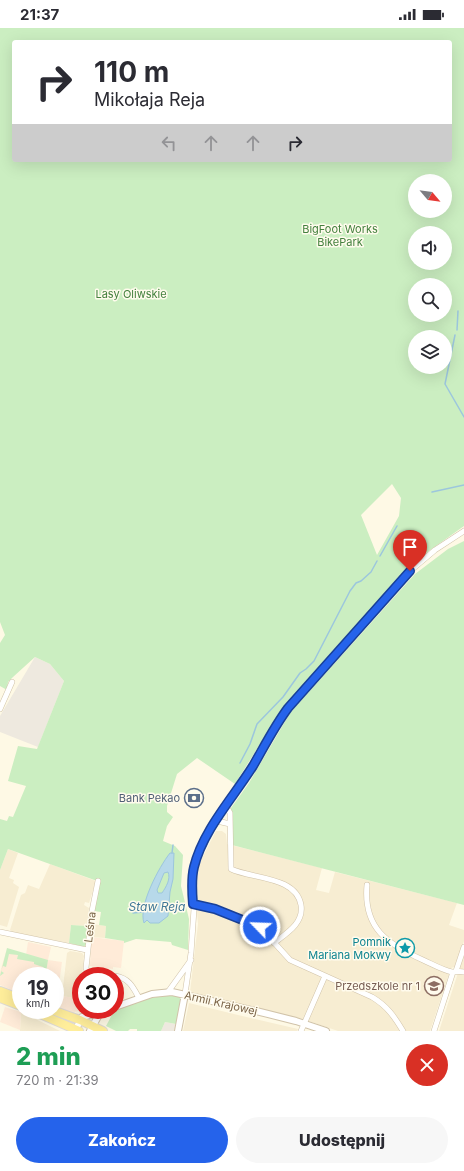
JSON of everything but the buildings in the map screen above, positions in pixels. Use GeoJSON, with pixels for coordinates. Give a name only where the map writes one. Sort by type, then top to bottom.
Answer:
{"type":"FeatureCollection","features":[{"type":"Feature","properties":{"kind":"main road"},"geometry":{"type":"LineString","coordinates":[[0,991],[12,996]]}},
{"type":"Feature","properties":{"kind":"main road"},"geometry":{"type":"LineString","coordinates":[[0,998],[12,1003]]}},
{"type":"Feature","properties":{"kind":"main road"},"geometry":{"type":"LineString","coordinates":[[64,1014],[80,1020],[92,1029],[103,1031]]}},
{"type":"Feature","properties":{"kind":"main road"},"geometry":{"type":"LineString","coordinates":[[52,1019],[77,1030]]}},
{"type":"Feature","properties":{"kind":"street"},"geometry":{"type":"LineString","coordinates":[[178,1031],[191,960],[193,904],[192,885],[194,867],[201,849],[217,821],[253,765],[276,724],[288,708],[410,571],[435,550],[464,531]]}},
{"type":"Feature","properties":{"kind":"street"},"geometry":{"type":"LineString","coordinates":[[0,709],[12,682]]}},
{"type":"Feature","properties":{"kind":"street"},"geometry":{"type":"LineString","coordinates":[[226,806],[230,813],[231,869],[282,884],[297,894],[300,904],[300,917],[290,930],[274,943]]}},
{"type":"Feature","properties":{"kind":"street"},"geometry":{"type":"LineString","coordinates":[[217,821],[230,824]]}},
{"type":"Feature","properties":{"kind":"street","name":"Leśna"},"geometry":{"type":"LineString","coordinates":[[86,967],[92,911],[98,882]]}},
{"type":"Feature","properties":{"kind":"street"},"geometry":{"type":"LineString","coordinates":[[367,885],[366,898],[370,916],[380,934],[389,943],[411,955],[454,972],[464,972]]}},
{"type":"Feature","properties":{"kind":"street"},"geometry":{"type":"LineString","coordinates":[[193,904],[215,909],[260,927],[290,960],[372,997],[383,1004],[392,1014],[402,1031]]}},
{"type":"Feature","properties":{"kind":"street"},"geometry":{"type":"LineString","coordinates":[[0,932],[87,950]]}},
{"type":"Feature","properties":{"kind":"street"},"geometry":{"type":"LineString","coordinates":[[434,1031],[464,947]]}},
{"type":"Feature","properties":{"kind":"street"},"geometry":{"type":"LineString","coordinates":[[168,992],[191,960]]}},
{"type":"Feature","properties":{"kind":"street"},"geometry":{"type":"LineString","coordinates":[[301,1031],[303,1023],[325,976]]}},
{"type":"Feature","properties":{"kind":"street"},"geometry":{"type":"LineString","coordinates":[[124,979],[131,983],[139,998]]}},
{"type":"Feature","properties":{"kind":"street","name":"Armii Krajowej"},"geometry":{"type":"LineString","coordinates":[[124,1004],[139,998],[168,992],[185,994],[303,1023],[326,1031]]}},
{"type":"Feature","properties":{"kind":"street"},"geometry":{"type":"LineString","coordinates":[[92,1029],[97,1019]]}},
{"type":"Feature","properties":{"kind":"street"},"geometry":{"type":"LineString","coordinates":[[77,1030],[80,1020]]}},
{"type":"Feature","properties":{"kind":"shaded area"},"geometry":{"type":"Polygon","coordinates":[[[35,657],[50,664],[64,681],[38,747],[0,732],[0,716],[35,657]]]}},
{"type":"Feature","properties":{"kind":"shaded area"},"geometry":{"type":"Polygon","coordinates":[[[216,831],[222,831],[226,834],[227,844],[322,868],[316,890],[329,893],[335,872],[457,903],[449,925],[464,930],[464,941],[455,967],[451,968],[430,1031],[338,1031],[303,1019],[190,992],[198,924],[196,900],[198,866],[216,831]]]}},
{"type":"Feature","properties":{"kind":"shaded area"},"geometry":{"type":"Polygon","coordinates":[[[8,849],[18,853],[9,878],[14,880],[13,883],[19,887],[7,927],[0,925],[0,870],[8,849]]]}},
{"type":"Feature","properties":{"kind":"shaded area"},"geometry":{"type":"Polygon","coordinates":[[[50,864],[96,881],[89,903],[85,902],[84,905],[89,908],[87,926],[71,925],[69,943],[11,932],[10,930],[21,895],[25,893],[28,885],[39,889],[50,864]]]}},
{"type":"Feature","properties":{"kind":"shaded area"},"geometry":{"type":"Polygon","coordinates":[[[92,924],[106,926],[105,938],[91,937],[92,924]]]}},
{"type":"Feature","properties":{"kind":"shaded area"},"geometry":{"type":"Polygon","coordinates":[[[91,937],[124,941],[121,967],[90,966],[91,937]]]}},
{"type":"Feature","properties":{"kind":"shaded area"},"geometry":{"type":"Polygon","coordinates":[[[28,942],[51,947],[48,960],[62,962],[61,967],[12,967],[12,990],[0,985],[0,972],[6,952],[26,955],[28,942]]]}},
{"type":"Feature","properties":{"kind":"shaded area"},"geometry":{"type":"Polygon","coordinates":[[[70,951],[82,953],[84,956],[83,967],[72,967],[72,998],[64,996],[64,979],[67,953],[70,951]]]}},
{"type":"Feature","properties":{"kind":"shaded area"},"geometry":{"type":"Polygon","coordinates":[[[464,953],[464,1031],[439,1031],[457,976],[464,953]]]}},
{"type":"Feature","properties":{"kind":"shaded area"},"geometry":{"type":"Polygon","coordinates":[[[64,996],[72,998],[72,1012],[64,1010],[64,996]]]}},
{"type":"Feature","properties":{"kind":"shaded area"},"geometry":{"type":"Polygon","coordinates":[[[189,1003],[298,1029],[297,1031],[183,1031],[189,1003]]]}},
{"type":"Feature","properties":{"kind":"shaded area"},"geometry":{"type":"Polygon","coordinates":[[[5,1007],[12,1009],[12,1019],[21,1019],[20,1030],[0,1022],[5,1007]]]}},
{"type":"Feature","properties":{"kind":"shaded area"},"geometry":{"type":"Polygon","coordinates":[[[21,1019],[35,1019],[60,1031],[20,1031],[21,1019]]]}},
{"type":"Feature","properties":{"kind":"shaded area"},"geometry":{"type":"Polygon","coordinates":[[[165,1022],[176,1024],[174,1031],[161,1031],[165,1022]]]}},
{"type":"Feature","properties":{"kind":"green space"},"geometry":{"type":"Polygon","coordinates":[[[0,28],[464,28],[464,526],[419,558],[290,701],[275,720],[235,784],[197,758],[177,774],[167,806],[167,812],[173,817],[167,826],[163,841],[175,846],[183,855],[181,886],[189,919],[188,950],[172,945],[171,942],[136,939],[124,943],[124,941],[105,938],[106,926],[99,925],[101,912],[93,911],[100,882],[8,849],[0,870],[0,819],[7,821],[9,816],[13,817],[26,786],[8,781],[18,746],[37,749],[64,681],[50,664],[35,657],[8,682],[7,690],[0,686],[0,643],[5,635],[0,622],[0,28]],[[392,484],[361,515],[377,555],[399,516],[401,498],[392,484]]]}},
{"type":"Feature","properties":{"kind":"green space"},"geometry":{"type":"Polygon","coordinates":[[[464,541],[464,905],[232,845],[231,808],[249,783],[290,713],[415,574],[448,549],[464,541]]]}},
{"type":"Feature","properties":{"kind":"green space"},"geometry":{"type":"Polygon","coordinates":[[[71,925],[87,926],[86,944],[84,947],[69,943],[71,925]]]}},
{"type":"Feature","properties":{"kind":"green space"},"geometry":{"type":"Polygon","coordinates":[[[7,948],[48,960],[47,967],[43,967],[34,964],[34,962],[17,959],[18,955],[9,954],[6,967],[3,966],[2,969],[7,948]]]}},
{"type":"Feature","properties":{"kind":"green space"},"geometry":{"type":"Polygon","coordinates":[[[168,995],[178,996],[181,999],[176,1024],[165,1022],[161,1031],[137,1031],[137,1029],[130,1029],[128,1031],[116,1031],[106,1026],[110,1019],[124,1019],[124,1007],[145,999],[168,995]]]}},
{"type":"Feature","properties":{"kind":"water","name":"Staw Reja"},"geometry":{"type":"Polygon","coordinates":[[[170,853],[174,853],[173,879],[170,892],[168,916],[159,923],[150,923],[147,920],[144,923],[144,907],[147,897],[155,877],[170,853]],[[168,872],[164,873],[157,890],[158,893],[162,893],[169,875],[168,872]]]}},
{"type":"Feature","properties":{"kind":"waterway"},"geometry":{"type":"LineString","coordinates":[[457,330],[458,311]]}},
{"type":"Feature","properties":{"kind":"waterway"},"geometry":{"type":"LineString","coordinates":[[455,335],[445,384],[464,417]]}},
{"type":"Feature","properties":{"kind":"waterway"},"geometry":{"type":"LineString","coordinates":[[432,492],[464,485]]}},
{"type":"Feature","properties":{"kind":"waterway"},"geometry":{"type":"LineString","coordinates":[[380,556],[397,526]]}},
{"type":"Feature","properties":{"kind":"waterway"},"geometry":{"type":"LineString","coordinates":[[240,763],[250,744],[257,724],[283,697],[300,673],[314,661],[350,591],[356,583],[361,581],[371,572],[377,561]]}},
{"type":"Feature","properties":{"kind":"waterway"},"geometry":{"type":"LineString","coordinates":[[172,853],[173,845]]}},
{"type":"Feature","properties":{"kind":"waterway"},"geometry":{"type":"LineString","coordinates":[[133,913],[143,912]]}},
{"type":"Feature","properties":{"kind":"place","name":"Bank Pekao"},"geometry":{"type":"Point","coordinates":[194,798]}},
{"type":"Feature","properties":{"kind":"place","name":"Pomnik Mariana Mokwy"},"geometry":{"type":"Point","coordinates":[405,948]}},
{"type":"Feature","properties":{"kind":"place","name":"Przedszkole nr 1"},"geometry":{"type":"Point","coordinates":[434,986]}},
{"type":"Feature","properties":{"kind":"route"},"geometry":{"type":"LineString","coordinates":[[260,927],[215,909],[193,904],[193,874],[198,854],[226,806],[253,765],[276,724],[288,708],[358,628],[410,571]]}},
{"type":"Feature","properties":{"kind":"park label","name":"BigFoot Works BikePark"},"geometry":{"type":"Point","coordinates":[340,235]}},
{"type":"Feature","properties":{"kind":"park label","name":"Lasy Oliwskie"},"geometry":{"type":"Point","coordinates":[131,294]}}]}
